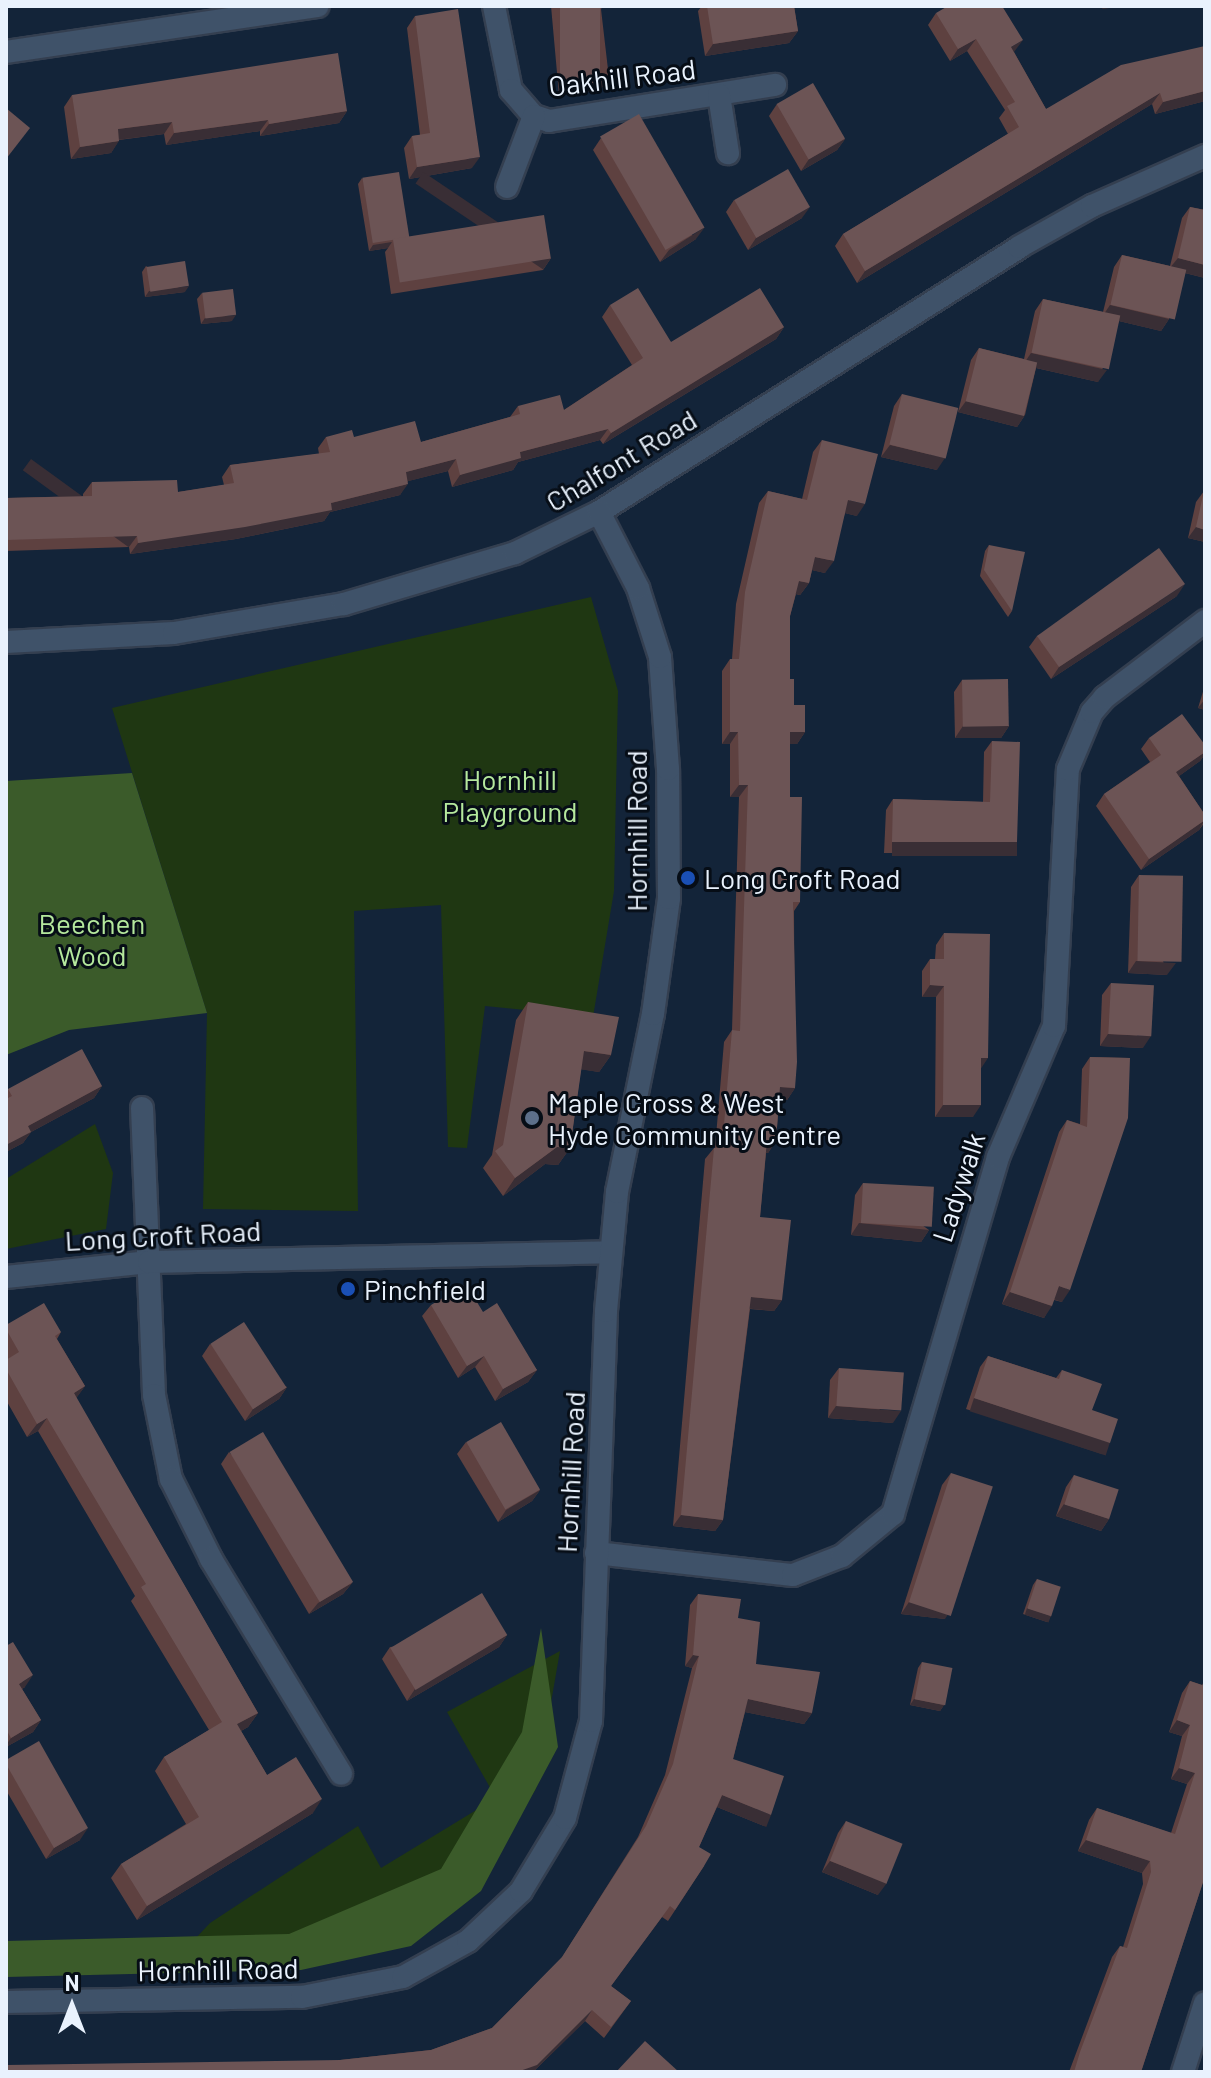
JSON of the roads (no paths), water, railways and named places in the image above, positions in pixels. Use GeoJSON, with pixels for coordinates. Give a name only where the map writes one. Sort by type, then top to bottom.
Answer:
{"type":"FeatureCollection","features":[{"type":"Feature","properties":{"kind":"street"},"geometry":{"type":"LineString","coordinates":[[6,52],[318,6]]}},
{"type":"Feature","properties":{"kind":"street","name":"Oakhill Road"},"geometry":{"type":"LineString","coordinates":[[494,6],[511,90],[534,116],[560,121],[775,85]]}},
{"type":"Feature","properties":{"kind":"street","name":"Oakhill Road"},"geometry":{"type":"LineString","coordinates":[[719,95],[728,153]]}},
{"type":"Feature","properties":{"kind":"street","name":"Oakhill Road"},"geometry":{"type":"LineString","coordinates":[[507,187],[534,116]]}},
{"type":"Feature","properties":{"kind":"street","name":"Chalfont Road"},"geometry":{"type":"LineString","coordinates":[[6,642],[174,633],[344,604],[515,553],[599,512],[1019,247],[1092,206],[1205,156]]}},
{"type":"Feature","properties":{"kind":"street","name":"Hornhill Road"},"geometry":{"type":"LineString","coordinates":[[6,2002],[329,1994],[403,1977],[468,1941],[521,1891],[574,1796],[591,1721],[611,1252],[617,1192],[664,946],[670,833],[665,696],[656,631],[599,512]]}},
{"type":"Feature","properties":{"kind":"street","name":"Ladywalk"},"geometry":{"type":"LineString","coordinates":[[596,1553],[793,1575],[842,1556],[893,1514],[998,1157],[1054,1026],[1068,769],[1092,712],[1105,697],[1205,621]]}},
{"type":"Feature","properties":{"kind":"street"},"geometry":{"type":"LineString","coordinates":[[142,1108],[154,1395],[171,1479],[211,1559],[341,1774]]}},
{"type":"Feature","properties":{"kind":"street","name":"Long Croft Road"},"geometry":{"type":"LineString","coordinates":[[6,1277],[149,1262],[611,1252]]}},
{"type":"Feature","properties":{"kind":"street"},"geometry":{"type":"LineString","coordinates":[[1183,2072],[1205,2003]]}},
{"type":"Feature","properties":{"kind":"place","name":"Long Croft Road"},"geometry":{"type":"Point","coordinates":[688,878]}},
{"type":"Feature","properties":{"kind":"place","name":"Maple Cross & West Hyde Community Centre"},"geometry":{"type":"Point","coordinates":[532,1118]}},
{"type":"Feature","properties":{"kind":"place","name":"Pinchfield"},"geometry":{"type":"Point","coordinates":[348,1289]}},
{"type":"Feature","properties":{"kind":"park label","name":"Hornhill Playground"},"geometry":{"type":"Point","coordinates":[510,795]}},
{"type":"Feature","properties":{"kind":"park label","name":"Beechen Wood"},"geometry":{"type":"Point","coordinates":[92,939]}}]}
